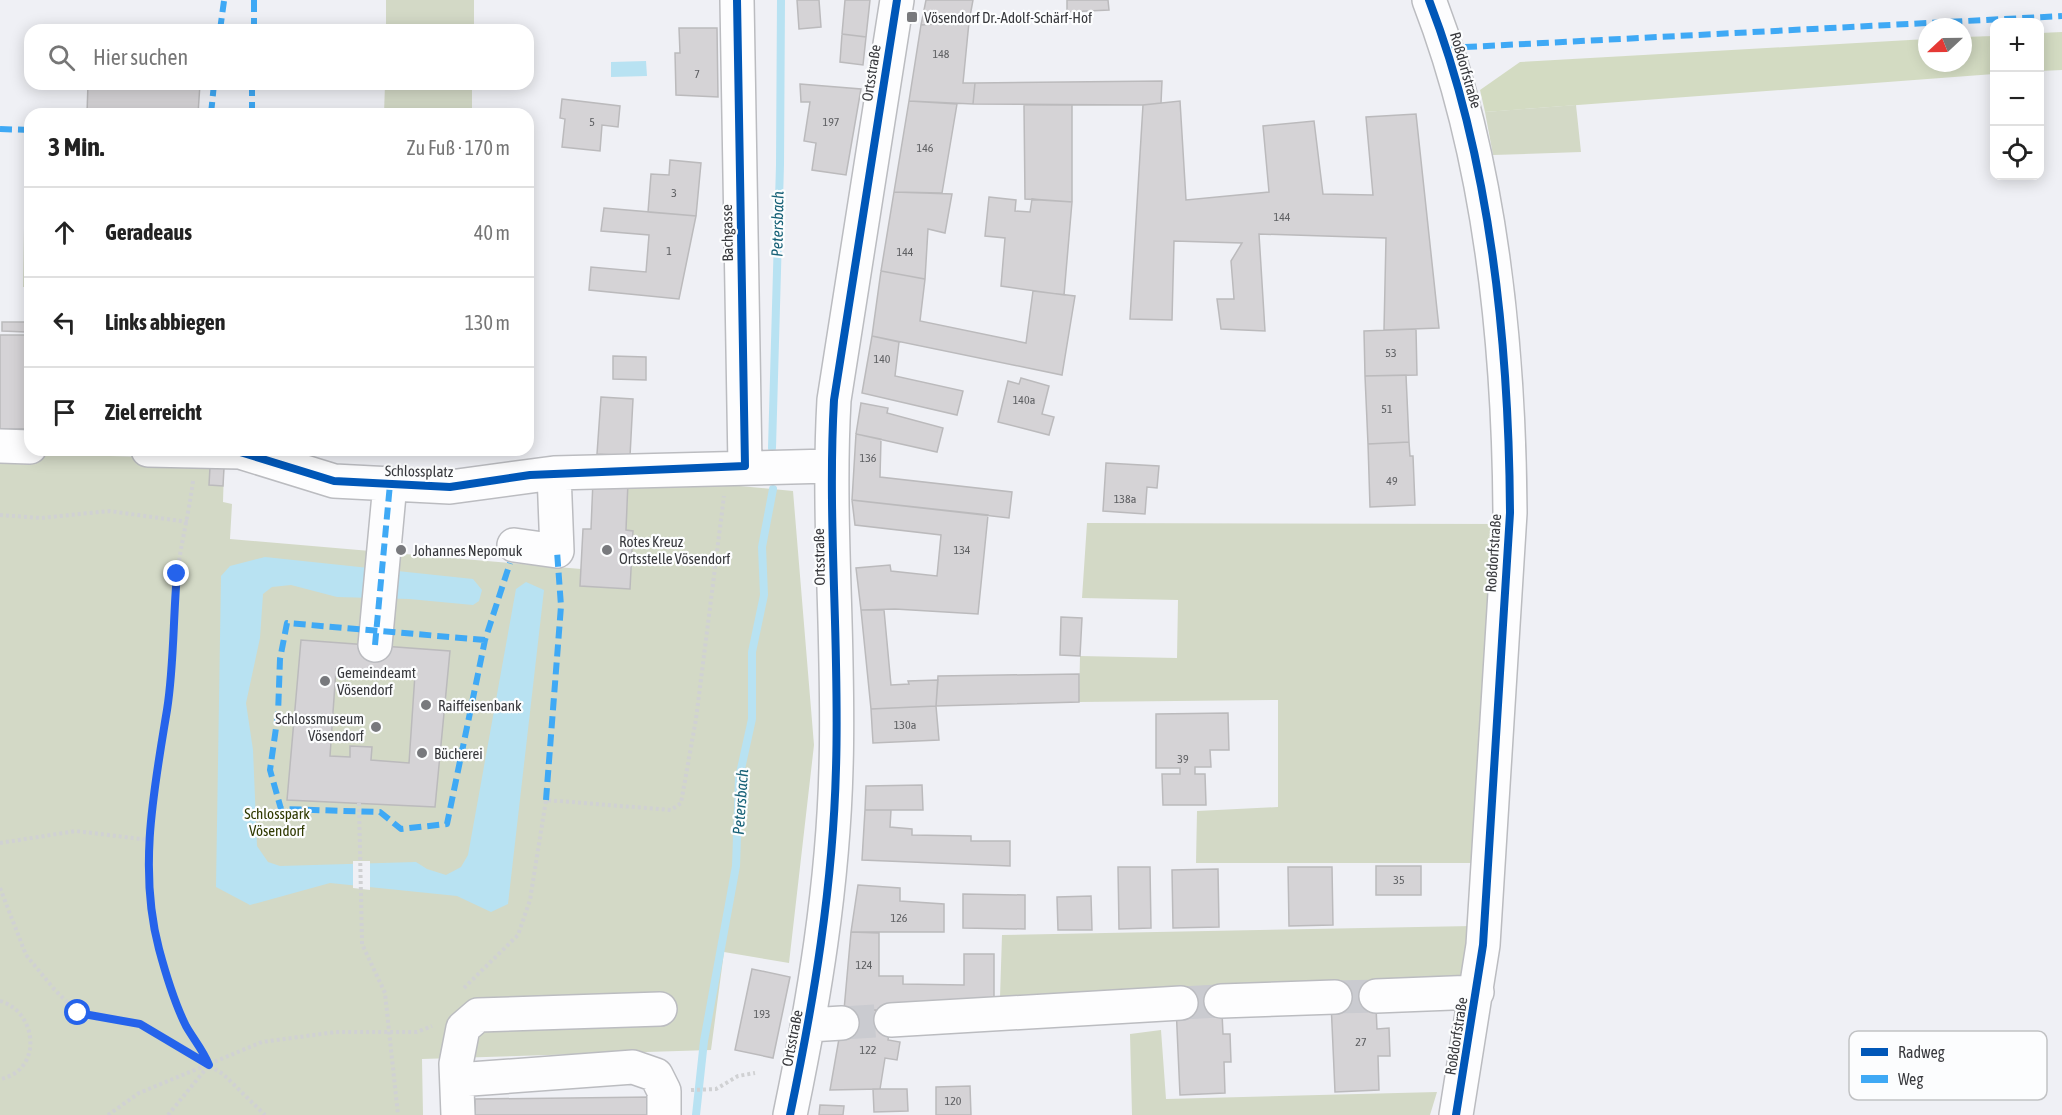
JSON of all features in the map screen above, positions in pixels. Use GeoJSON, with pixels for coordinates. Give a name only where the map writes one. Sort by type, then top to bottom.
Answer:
{"type":"FeatureCollection","features":[{"type":"Feature","properties":{"kind":"street","name":"Bachgasse"},"geometry":{"type":"LineString","coordinates":[[735,466],[737,0]]}},
{"type":"Feature","properties":{"kind":"street","name":"Ortsstraße"},"geometry":{"type":"LineString","coordinates":[[790,1115],[809,1025],[827,909],[836,768],[830,466],[840,345],[897,0]]}},
{"type":"Feature","properties":{"kind":"street","name":"Roßdorfstraße"},"geometry":{"type":"LineString","coordinates":[[1429,0],[1448,48],[1478,160],[1498,308],[1510,454],[1510,513],[1483,945],[1456,1115]]}},
{"type":"Feature","properties":{"kind":"street"},"geometry":{"type":"LineString","coordinates":[[0,446],[24,447]]}},
{"type":"Feature","properties":{"kind":"street","name":"Schlossplatz"},"geometry":{"type":"LineString","coordinates":[[253,456],[334,481],[450,487],[554,473],[735,466]]}},
{"type":"Feature","properties":{"kind":"street"},"geometry":{"type":"LineString","coordinates":[[735,466],[830,466]]}},
{"type":"Feature","properties":{"kind":"street"},"geometry":{"type":"LineString","coordinates":[[514,545],[557,551],[554,473]]}},
{"type":"Feature","properties":{"kind":"street"},"geometry":{"type":"LineString","coordinates":[[375,645],[390,484]]}},
{"type":"Feature","properties":{"kind":"street"},"geometry":{"type":"LineString","coordinates":[[1376,996],[1477,992]]}},
{"type":"Feature","properties":{"kind":"street"},"geometry":{"type":"LineString","coordinates":[[1221,1001],[1335,997]]}},
{"type":"Feature","properties":{"kind":"street"},"geometry":{"type":"LineString","coordinates":[[891,1020],[1180,1003]]}},
{"type":"Feature","properties":{"kind":"street"},"geometry":{"type":"LineString","coordinates":[[458,1115],[456,1064],[463,1028],[478,1015],[660,1009]]}},
{"type":"Feature","properties":{"kind":"street"},"geometry":{"type":"LineString","coordinates":[[809,1025],[842,1023]]}},
{"type":"Feature","properties":{"kind":"street"},"geometry":{"type":"LineString","coordinates":[[457,1080],[633,1067],[656,1075],[663,1091],[664,1115]]}},
{"type":"Feature","properties":{"kind":"path"},"geometry":{"type":"LineString","coordinates":[[195,456],[188,522],[177,574],[167,708],[157,759],[149,840],[149,890],[158,947],[187,1026],[204,1051],[209,1065]]}},
{"type":"Feature","properties":{"kind":"path"},"geometry":{"type":"LineString","coordinates":[[463,989],[518,935],[530,900],[546,800],[671,810],[681,803],[735,466]]}},
{"type":"Feature","properties":{"kind":"path"},"geometry":{"type":"LineString","coordinates":[[0,515],[41,518],[109,511],[188,522]]}},
{"type":"Feature","properties":{"kind":"path"},"geometry":{"type":"LineString","coordinates":[[359,803],[362,944],[385,993],[398,1115]]}},
{"type":"Feature","properties":{"kind":"path"},"geometry":{"type":"LineString","coordinates":[[0,843],[76,831],[149,840]]}},
{"type":"Feature","properties":{"kind":"path"},"geometry":{"type":"LineString","coordinates":[[0,888],[26,955],[54,989],[78,1013],[140,1024],[223,1074],[265,1115]]}},
{"type":"Feature","properties":{"kind":"path"},"geometry":{"type":"LineString","coordinates":[[0,1001],[20,1012],[28,1023],[32,1036],[31,1049],[26,1062],[17,1072],[0,1079]]}},
{"type":"Feature","properties":{"kind":"path"},"geometry":{"type":"LineString","coordinates":[[108,1115],[139,1093],[262,1042],[336,1032],[417,1032],[431,1027],[436,1020]]}},
{"type":"Feature","properties":{"kind":"path"},"geometry":{"type":"LineString","coordinates":[[168,1115],[209,1065]]}},
{"type":"Feature","properties":{"kind":"path"},"geometry":{"type":"LineString","coordinates":[[694,1089],[716,1089],[738,1076],[755,1072]]}},
{"type":"Feature","properties":{"kind":"green space"},"geometry":{"type":"Polygon","coordinates":[[[386,0],[474,0],[474,24],[386,24],[386,0]]]}},
{"type":"Feature","properties":{"kind":"green space"},"geometry":{"type":"Polygon","coordinates":[[[2062,32],[2062,70],[2044,71],[2044,33],[2062,32]]]}},
{"type":"Feature","properties":{"kind":"green space"},"geometry":{"type":"Polygon","coordinates":[[[1990,36],[1990,74],[1485,112],[1480,90],[1520,62],[1918,40],[1918,72],[1972,72],[1972,37],[1990,36]]]}},
{"type":"Feature","properties":{"kind":"green space"},"geometry":{"type":"Polygon","coordinates":[[[385,90],[472,90],[472,108],[384,108],[385,90]]]}},
{"type":"Feature","properties":{"kind":"green space"},"geometry":{"type":"Polygon","coordinates":[[[1576,105],[1581,152],[1493,155],[1485,112],[1576,105]]]}},
{"type":"Feature","properties":{"kind":"green space"},"geometry":{"type":"Polygon","coordinates":[[[24,228],[24,287],[23,287],[24,228]]]}},
{"type":"Feature","properties":{"kind":"green space","name":"Schlosspark Vösendorf"},"geometry":{"type":"Polygon","coordinates":[[[0,453],[24,454],[24,456],[184,458],[224,468],[223,502],[232,504],[230,539],[581,569],[580,586],[630,589],[633,531],[626,530],[628,483],[718,484],[793,491],[814,745],[789,963],[724,952],[711,1050],[422,1059],[423,1115],[0,1115],[0,453]]]}},
{"type":"Feature","properties":{"kind":"green space"},"geometry":{"type":"Polygon","coordinates":[[[1087,523],[1499,524],[1473,863],[1196,863],[1197,811],[1278,807],[1278,700],[1079,702],[1080,656],[1177,658],[1178,600],[1082,598],[1087,523]]]}},
{"type":"Feature","properties":{"kind":"green space"},"geometry":{"type":"Polygon","coordinates":[[[1472,926],[1467,978],[1000,998],[1002,935],[1472,926]]]}},
{"type":"Feature","properties":{"kind":"green space"},"geometry":{"type":"Polygon","coordinates":[[[1161,1030],[1166,1099],[1437,1092],[1430,1115],[1132,1115],[1130,1034],[1161,1030]]]}},
{"type":"Feature","properties":{"kind":"water"},"geometry":{"type":"Polygon","coordinates":[[[646,61],[647,76],[611,77],[611,62],[646,61]]]}},
{"type":"Feature","properties":{"kind":"water"},"geometry":{"type":"Polygon","coordinates":[[[265,557],[473,579],[482,590],[479,601],[473,605],[409,599],[337,597],[291,585],[272,587],[263,594],[260,638],[246,703],[253,750],[257,846],[268,862],[280,866],[416,862],[427,869],[446,875],[461,867],[468,855],[516,589],[526,582],[544,590],[508,904],[491,912],[457,896],[330,883],[250,905],[216,887],[221,576],[230,566],[265,557]]]}},
{"type":"Feature","properties":{"kind":"pier"},"geometry":{"type":"Polygon","coordinates":[[[353,861],[370,861],[370,890],[353,888],[353,861]]]}},
{"type":"Feature","properties":{"kind":"building"},"geometry":{"type":"Polygon","coordinates":[[[797,0],[819,0],[821,27],[799,29],[797,0]]]}},
{"type":"Feature","properties":{"kind":"building"},"geometry":{"type":"Polygon","coordinates":[[[845,0],[870,0],[866,37],[842,34],[845,0]]]}},
{"type":"Feature","properties":{"kind":"building"},"geometry":{"type":"Polygon","coordinates":[[[926,0],[973,0],[969,22],[921,25],[926,0]]]}},
{"type":"Feature","properties":{"kind":"building"},"geometry":{"type":"Polygon","coordinates":[[[1067,0],[1108,0],[1109,10],[1067,12],[1067,0]]]}},
{"type":"Feature","properties":{"kind":"building"},"geometry":{"type":"Polygon","coordinates":[[[969,22],[963,83],[975,83],[973,104],[909,101],[921,25],[969,22]]]}},
{"type":"Feature","properties":{"kind":"building"},"geometry":{"type":"Polygon","coordinates":[[[679,28],[717,28],[718,97],[676,95],[675,53],[680,53],[679,28]]]}},
{"type":"Feature","properties":{"kind":"building"},"geometry":{"type":"Polygon","coordinates":[[[842,34],[866,37],[863,65],[840,62],[842,34]]]}},
{"type":"Feature","properties":{"kind":"building"},"geometry":{"type":"Polygon","coordinates":[[[1162,81],[1161,103],[1143,105],[973,104],[975,83],[1162,81]]]}},
{"type":"Feature","properties":{"kind":"building"},"geometry":{"type":"Polygon","coordinates":[[[800,84],[861,89],[846,175],[812,170],[816,143],[804,141],[810,102],[801,102],[800,84]]]}},
{"type":"Feature","properties":{"kind":"building"},"geometry":{"type":"Polygon","coordinates":[[[88,90],[200,90],[198,108],[87,108],[88,90]]]}},
{"type":"Feature","properties":{"kind":"building"},"geometry":{"type":"Polygon","coordinates":[[[562,99],[620,106],[618,127],[602,125],[600,151],[562,147],[565,119],[560,118],[562,99]]]}},
{"type":"Feature","properties":{"kind":"building"},"geometry":{"type":"Polygon","coordinates":[[[909,101],[957,104],[942,193],[894,192],[909,101]]]}},
{"type":"Feature","properties":{"kind":"building"},"geometry":{"type":"Polygon","coordinates":[[[1180,101],[1186,200],[1269,192],[1263,126],[1314,121],[1323,194],[1373,195],[1366,117],[1416,114],[1439,328],[1384,330],[1386,238],[1259,234],[1265,331],[1221,329],[1217,299],[1234,299],[1231,261],[1242,243],[1174,241],[1172,320],[1130,319],[1143,105],[1180,101]]]}},
{"type":"Feature","properties":{"kind":"building"},"geometry":{"type":"Polygon","coordinates":[[[1024,105],[1072,105],[1072,202],[1025,199],[1024,105]]]}},
{"type":"Feature","properties":{"kind":"building"},"geometry":{"type":"Polygon","coordinates":[[[670,160],[701,163],[696,216],[648,212],[651,174],[669,175],[670,160]]]}},
{"type":"Feature","properties":{"kind":"building"},"geometry":{"type":"Polygon","coordinates":[[[894,192],[952,194],[945,233],[928,229],[925,279],[881,271],[894,192]]]}},
{"type":"Feature","properties":{"kind":"building"},"geometry":{"type":"Polygon","coordinates":[[[989,197],[1016,200],[1015,211],[1030,212],[1032,199],[1072,202],[1064,295],[1001,286],[1005,238],[985,236],[989,197]]]}},
{"type":"Feature","properties":{"kind":"building"},"geometry":{"type":"Polygon","coordinates":[[[604,208],[696,216],[679,299],[589,290],[591,267],[646,272],[649,235],[601,231],[604,208]]]}},
{"type":"Feature","properties":{"kind":"building"},"geometry":{"type":"Polygon","coordinates":[[[881,271],[925,279],[920,321],[1026,343],[1033,291],[1075,296],[1062,375],[872,336],[881,271]]]}},
{"type":"Feature","properties":{"kind":"building"},"geometry":{"type":"Polygon","coordinates":[[[2,322],[24,322],[24,332],[2,331],[2,322]]]}},
{"type":"Feature","properties":{"kind":"building"},"geometry":{"type":"Polygon","coordinates":[[[1416,329],[1417,375],[1365,376],[1364,331],[1416,329]]]}},
{"type":"Feature","properties":{"kind":"building"},"geometry":{"type":"Polygon","coordinates":[[[0,335],[24,335],[24,429],[0,429],[0,335]]]}},
{"type":"Feature","properties":{"kind":"building"},"geometry":{"type":"Polygon","coordinates":[[[872,336],[899,342],[895,376],[963,391],[957,415],[862,393],[872,336]]]}},
{"type":"Feature","properties":{"kind":"building"},"geometry":{"type":"Polygon","coordinates":[[[613,356],[646,357],[646,380],[613,379],[613,356]]]}},
{"type":"Feature","properties":{"kind":"building"},"geometry":{"type":"Polygon","coordinates":[[[1406,375],[1409,442],[1368,444],[1365,376],[1406,375]]]}},
{"type":"Feature","properties":{"kind":"building"},"geometry":{"type":"Polygon","coordinates":[[[1021,378],[1049,386],[1042,414],[1054,417],[1049,435],[998,422],[1008,381],[1019,384],[1021,378]]]}},
{"type":"Feature","properties":{"kind":"building"},"geometry":{"type":"Polygon","coordinates":[[[601,397],[633,399],[630,456],[597,454],[601,397]]]}},
{"type":"Feature","properties":{"kind":"building"},"geometry":{"type":"Polygon","coordinates":[[[861,403],[888,408],[887,413],[943,428],[937,452],[856,434],[861,403]]]}},
{"type":"Feature","properties":{"kind":"building"},"geometry":{"type":"Polygon","coordinates":[[[856,434],[881,439],[880,477],[1012,492],[1009,518],[852,500],[856,434]]]}},
{"type":"Feature","properties":{"kind":"building"},"geometry":{"type":"Polygon","coordinates":[[[1409,442],[1410,456],[1413,456],[1415,505],[1370,507],[1368,444],[1409,442]]]}},
{"type":"Feature","properties":{"kind":"building"},"geometry":{"type":"Polygon","coordinates":[[[1106,463],[1159,466],[1157,488],[1147,487],[1145,514],[1103,511],[1106,463]]]}},
{"type":"Feature","properties":{"kind":"building"},"geometry":{"type":"Polygon","coordinates":[[[210,467],[224,468],[223,486],[209,485],[210,467]]]}},
{"type":"Feature","properties":{"kind":"building","name":"Rotes Kreuz Ortsstelle Vösendorf"},"geometry":{"type":"Polygon","coordinates":[[[593,480],[628,482],[626,530],[633,531],[630,589],[580,586],[583,529],[591,529],[593,480]]]}},
{"type":"Feature","properties":{"kind":"building"},"geometry":{"type":"Polygon","coordinates":[[[852,500],[988,515],[978,614],[895,609],[861,610],[856,568],[890,565],[891,571],[937,576],[941,535],[855,525],[852,500]]]}},
{"type":"Feature","properties":{"kind":"building"},"geometry":{"type":"Polygon","coordinates":[[[861,610],[884,610],[891,685],[909,684],[908,681],[938,680],[936,706],[871,709],[861,610]]]}},
{"type":"Feature","properties":{"kind":"building"},"geometry":{"type":"Polygon","coordinates":[[[1061,617],[1082,618],[1080,656],[1060,655],[1061,617]]]}},
{"type":"Feature","properties":{"kind":"building"},"geometry":{"type":"Polygon","coordinates":[[[301,640],[450,651],[435,807],[287,800],[301,640]],[[336,669],[330,756],[350,757],[350,746],[372,747],[371,760],[409,763],[415,674],[336,669]]]}},
{"type":"Feature","properties":{"kind":"building"},"geometry":{"type":"Polygon","coordinates":[[[1079,674],[1079,702],[936,706],[938,676],[1079,674]]]}},
{"type":"Feature","properties":{"kind":"building"},"geometry":{"type":"Polygon","coordinates":[[[936,706],[939,740],[873,743],[871,709],[936,706]]]}},
{"type":"Feature","properties":{"kind":"building"},"geometry":{"type":"Polygon","coordinates":[[[1228,713],[1229,750],[1210,750],[1211,767],[1195,767],[1195,774],[1205,774],[1206,805],[1163,805],[1162,774],[1180,774],[1180,768],[1156,768],[1156,714],[1228,713]]]}},
{"type":"Feature","properties":{"kind":"building"},"geometry":{"type":"Polygon","coordinates":[[[922,785],[923,810],[865,810],[866,786],[922,785]]]}},
{"type":"Feature","properties":{"kind":"building"},"geometry":{"type":"Polygon","coordinates":[[[865,810],[891,810],[890,827],[912,829],[912,835],[971,836],[971,841],[1010,841],[1010,866],[862,860],[865,810]]]}},
{"type":"Feature","properties":{"kind":"building"},"geometry":{"type":"Polygon","coordinates":[[[1376,866],[1421,866],[1421,895],[1376,895],[1376,866]]]}},
{"type":"Feature","properties":{"kind":"building"},"geometry":{"type":"Polygon","coordinates":[[[1118,867],[1150,867],[1151,928],[1119,929],[1118,867]]]}},
{"type":"Feature","properties":{"kind":"building"},"geometry":{"type":"Polygon","coordinates":[[[1288,867],[1332,867],[1333,925],[1289,926],[1288,867]]]}},
{"type":"Feature","properties":{"kind":"building"},"geometry":{"type":"Polygon","coordinates":[[[1218,869],[1219,927],[1173,928],[1172,870],[1218,869]]]}},
{"type":"Feature","properties":{"kind":"building"},"geometry":{"type":"Polygon","coordinates":[[[858,885],[900,888],[900,901],[944,904],[944,932],[851,932],[858,885]]]}},
{"type":"Feature","properties":{"kind":"building"},"geometry":{"type":"Polygon","coordinates":[[[963,894],[1025,895],[1025,929],[963,928],[963,894]]]}},
{"type":"Feature","properties":{"kind":"building"},"geometry":{"type":"Polygon","coordinates":[[[1091,896],[1092,930],[1058,930],[1057,897],[1091,896]]]}},
{"type":"Feature","properties":{"kind":"building"},"geometry":{"type":"Polygon","coordinates":[[[851,932],[879,933],[879,976],[903,976],[903,984],[964,985],[964,954],[994,954],[994,1006],[938,1011],[844,1010],[851,932]]]}},
{"type":"Feature","properties":{"kind":"building"},"geometry":{"type":"Polygon","coordinates":[[[752,969],[790,977],[773,1058],[735,1050],[752,969]]]}},
{"type":"Feature","properties":{"kind":"building"},"geometry":{"type":"Polygon","coordinates":[[[1375,985],[1377,1029],[1389,1028],[1390,1056],[1378,1056],[1379,1090],[1335,1092],[1331,1002],[1335,987],[1375,985]]]}},
{"type":"Feature","properties":{"kind":"building"},"geometry":{"type":"Polygon","coordinates":[[[1221,992],[1223,1034],[1230,1034],[1231,1062],[1224,1062],[1225,1093],[1180,1095],[1176,1006],[1180,994],[1221,992]]]}},
{"type":"Feature","properties":{"kind":"building"},"geometry":{"type":"Polygon","coordinates":[[[844,1010],[893,1010],[888,1040],[900,1042],[897,1060],[885,1058],[880,1089],[830,1090],[844,1010]]]}},
{"type":"Feature","properties":{"kind":"building"},"geometry":{"type":"Polygon","coordinates":[[[970,1086],[971,1115],[936,1115],[936,1087],[970,1086]]]}},
{"type":"Feature","properties":{"kind":"building"},"geometry":{"type":"Polygon","coordinates":[[[873,1089],[907,1089],[908,1111],[874,1112],[873,1089]]]}},
{"type":"Feature","properties":{"kind":"building"},"geometry":{"type":"Polygon","coordinates":[[[652,1097],[652,1115],[475,1115],[475,1099],[652,1097]]]}},
{"type":"Feature","properties":{"kind":"building"},"geometry":{"type":"Polygon","coordinates":[[[820,1105],[844,1106],[843,1115],[819,1115],[820,1105]]]}},
{"type":"Feature","properties":{"kind":"waterway","name":"Petersbach"},"geometry":{"type":"LineString","coordinates":[[772,448],[780,165],[781,0]]}},
{"type":"Feature","properties":{"kind":"waterway","name":"Petersbach"},"geometry":{"type":"LineString","coordinates":[[696,1115],[704,1041],[736,866],[739,778],[752,719],[752,652],[764,595],[762,547],[773,489]]}},
{"type":"Feature","properties":{"kind":"tunnel"},"geometry":{"type":"LineString","coordinates":[[1335,997],[1376,996]]}},
{"type":"Feature","properties":{"kind":"tunnel"},"geometry":{"type":"LineString","coordinates":[[1181,1003],[1221,1001]]}},
{"type":"Feature","properties":{"kind":"tunnel"},"geometry":{"type":"LineString","coordinates":[[842,1023],[891,1020]]}},
{"type":"Feature","properties":{"kind":"marked path"},"geometry":{"type":"LineString","coordinates":[[254,0],[254,24]]}},
{"type":"Feature","properties":{"kind":"marked path"},"geometry":{"type":"LineString","coordinates":[[221,24],[224,1]]}},
{"type":"Feature","properties":{"kind":"marked path"},"geometry":{"type":"LineString","coordinates":[[1447,48],[2062,16]]}},
{"type":"Feature","properties":{"kind":"marked path"},"geometry":{"type":"LineString","coordinates":[[212,108],[213,90]]}},
{"type":"Feature","properties":{"kind":"marked path"},"geometry":{"type":"LineString","coordinates":[[252,90],[252,108]]}},
{"type":"Feature","properties":{"kind":"marked path"},"geometry":{"type":"LineString","coordinates":[[0,129],[24,130]]}},
{"type":"Feature","properties":{"kind":"marked path"},"geometry":{"type":"LineString","coordinates":[[375,645],[390,484]]}},
{"type":"Feature","properties":{"kind":"marked path"},"geometry":{"type":"LineString","coordinates":[[546,800],[561,606],[557,551]]}},
{"type":"Feature","properties":{"kind":"marked path"},"geometry":{"type":"LineString","coordinates":[[485,640],[287,623],[280,659],[278,714],[270,770],[281,809],[380,812],[401,829],[447,824],[485,640],[510,563]]}},
{"type":"Feature","properties":{"kind":"cycle path"},"geometry":{"type":"LineString","coordinates":[[253,456],[334,481],[450,487],[530,475],[745,466],[737,0]]}},
{"type":"Feature","properties":{"kind":"cycle path"},"geometry":{"type":"LineString","coordinates":[[790,1115],[821,943],[834,812],[837,722],[832,492],[834,400],[897,0]]}},
{"type":"Feature","properties":{"kind":"cycle path"},"geometry":{"type":"LineString","coordinates":[[1429,0],[1450,61],[1481,187],[1500,319],[1509,449],[1510,513],[1483,945],[1456,1115]]}},
{"type":"Feature","properties":{"kind":"place","name":"Vösendorf Dr.-Adolf-Schärf-Hof"},"geometry":{"type":"Point","coordinates":[912,17]}},
{"type":"Feature","properties":{"kind":"place","name":"Johannes Nepomuk"},"geometry":{"type":"Point","coordinates":[401,550]}},
{"type":"Feature","properties":{"kind":"place","name":"Rotes Kreuz Ortsstelle Vösendorf"},"geometry":{"type":"Point","coordinates":[607,550]}},
{"type":"Feature","properties":{"kind":"place","name":"Gemeindeamt Vösendorf"},"geometry":{"type":"Point","coordinates":[325,681]}},
{"type":"Feature","properties":{"kind":"place","name":"Raiffeisenbank"},"geometry":{"type":"Point","coordinates":[426,705]}},
{"type":"Feature","properties":{"kind":"place","name":"Schlossmuseum Vösendorf"},"geometry":{"type":"Point","coordinates":[376,727]}},
{"type":"Feature","properties":{"kind":"place","name":"Bücherei"},"geometry":{"type":"Point","coordinates":[422,753]}},
{"type":"Feature","properties":{"kind":"route"},"geometry":{"type":"LineString","coordinates":[[78,1013],[140,1024],[209,1065],[204,1051],[187,1026],[172,991],[158,947],[149,890],[149,840],[157,759],[167,708],[177,574]]}}]}
